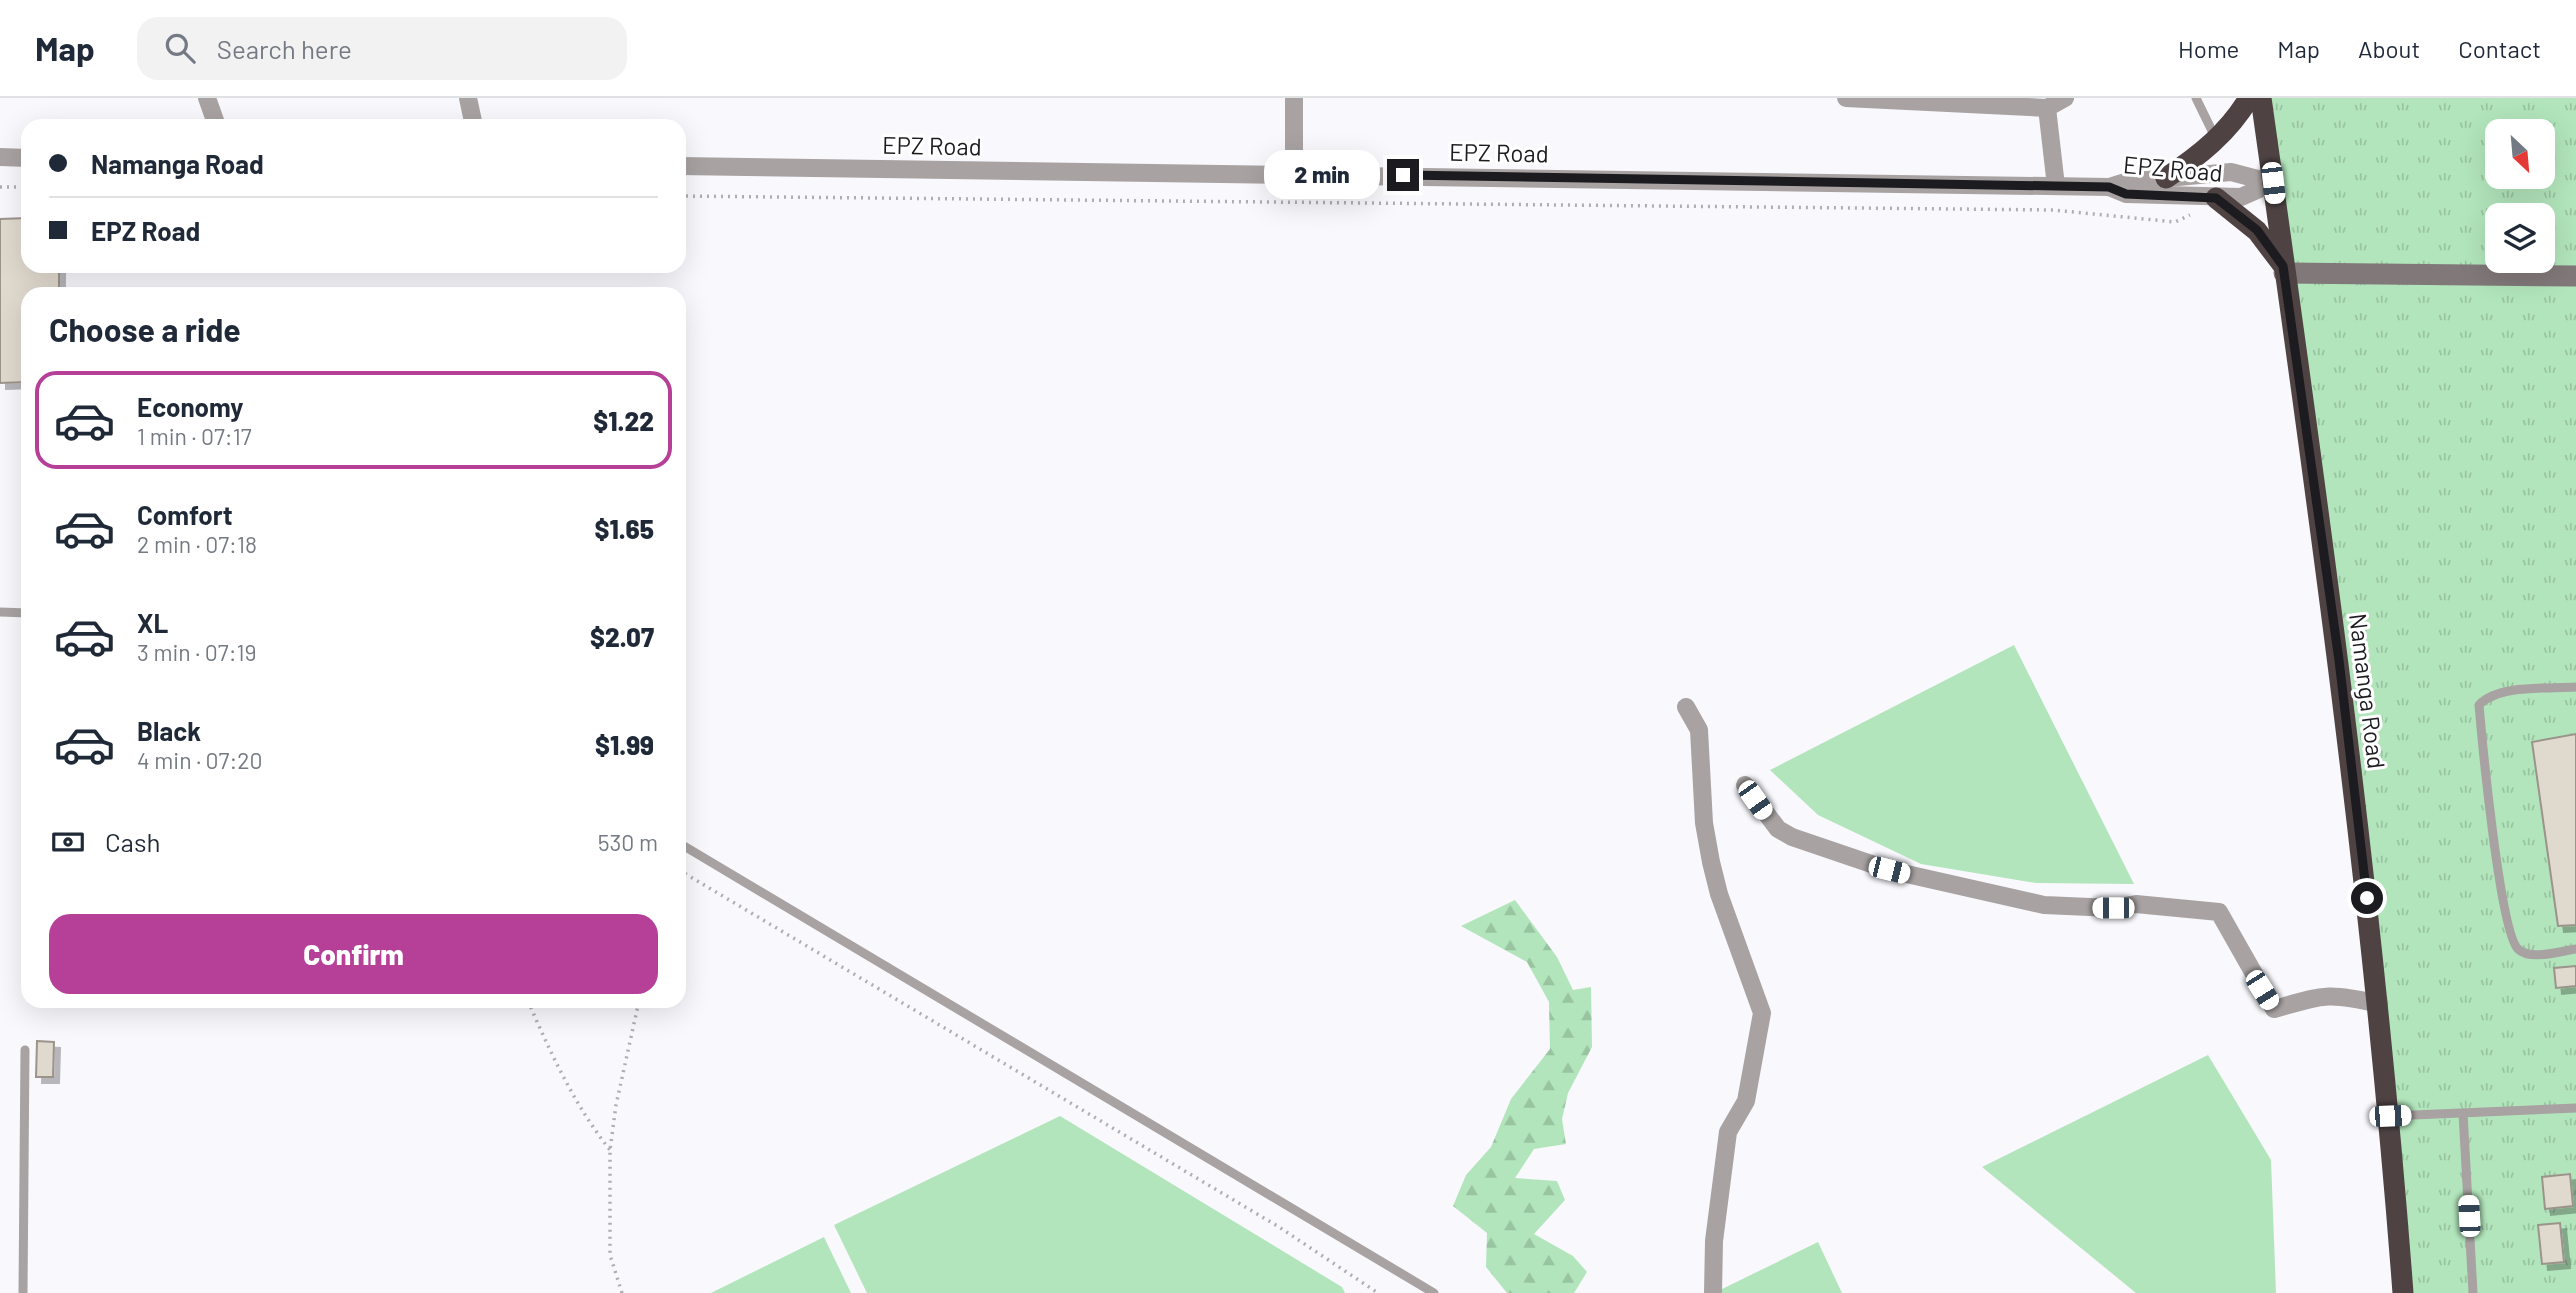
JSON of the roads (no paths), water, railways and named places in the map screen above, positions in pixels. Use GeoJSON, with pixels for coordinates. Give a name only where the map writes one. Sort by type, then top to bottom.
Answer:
{"type":"FeatureCollection","features":[{"type":"Feature","properties":{"kind":"highway"},"geometry":{"type":"LineString","coordinates":[[2166,178],[2234,123],[2249,98]]}},
{"type":"Feature","properties":{"kind":"highway","name":"Namanga Road"},"geometry":{"type":"LineString","coordinates":[[2261,98],[2339,660],[2379,1004],[2403,1293]]}},
{"type":"Feature","properties":{"kind":"highway"},"geometry":{"type":"LineString","coordinates":[[2216,198],[2257,230],[2283,270]]}},
{"type":"Feature","properties":{"kind":"street"},"geometry":{"type":"LineString","coordinates":[[207,98],[214,119]]}},
{"type":"Feature","properties":{"kind":"street"},"geometry":{"type":"LineString","coordinates":[[468,98],[472,119]]}},
{"type":"Feature","properties":{"kind":"street"},"geometry":{"type":"LineString","coordinates":[[1294,98],[1294,173]]}},
{"type":"Feature","properties":{"kind":"street"},"geometry":{"type":"LineString","coordinates":[[1846,98],[2047,108],[2065,98]]}},
{"type":"Feature","properties":{"kind":"street"},"geometry":{"type":"LineString","coordinates":[[2047,108],[2056,186]]}},
{"type":"Feature","properties":{"kind":"street"},"geometry":{"type":"LineString","coordinates":[[0,157],[21,158]]}},
{"type":"Feature","properties":{"kind":"street","name":"EPZ Road"},"geometry":{"type":"LineString","coordinates":[[686,166],[2109,187],[2125,182],[2231,172],[2273,183]]}},
{"type":"Feature","properties":{"kind":"street","name":"EPZ Road"},"geometry":{"type":"LineString","coordinates":[[2109,187],[2126,194],[2216,198],[2241,197],[2273,183]]}},
{"type":"Feature","properties":{"kind":"street"},"geometry":{"type":"LineString","coordinates":[[2283,270],[2576,276]]}},
{"type":"Feature","properties":{"kind":"street"},"geometry":{"type":"LineString","coordinates":[[1686,707],[1699,730],[1704,823],[1711,862],[1728,920],[1762,1013],[1746,1101],[1728,1132],[1714,1241],[1713,1293]]}},
{"type":"Feature","properties":{"kind":"street"},"geometry":{"type":"LineString","coordinates":[[1745,785],[1778,829],[1792,837],[1889,870],[2044,905],[2086,909],[2136,904],[2219,912],[2250,971],[2274,1009],[2313,996],[2336,995],[2379,1004]]}},
{"type":"Feature","properties":{"kind":"lane"},"geometry":{"type":"LineString","coordinates":[[2196,98],[2216,140]]}},
{"type":"Feature","properties":{"kind":"lane"},"geometry":{"type":"LineString","coordinates":[[0,612],[21,613]]}},
{"type":"Feature","properties":{"kind":"lane"},"geometry":{"type":"LineString","coordinates":[[2576,687],[2503,693],[2487,696],[2479,705],[2502,892],[2510,934],[2516,948],[2524,953],[2576,949]]}},
{"type":"Feature","properties":{"kind":"lane"},"geometry":{"type":"LineString","coordinates":[[686,847],[1434,1293]]}},
{"type":"Feature","properties":{"kind":"lane"},"geometry":{"type":"LineString","coordinates":[[23,1293],[25,1050]]}},
{"type":"Feature","properties":{"kind":"lane"},"geometry":{"type":"LineString","coordinates":[[2390,1116],[2576,1108]]}},
{"type":"Feature","properties":{"kind":"lane"},"geometry":{"type":"LineString","coordinates":[[2463,1112],[2473,1293]]}}]}
